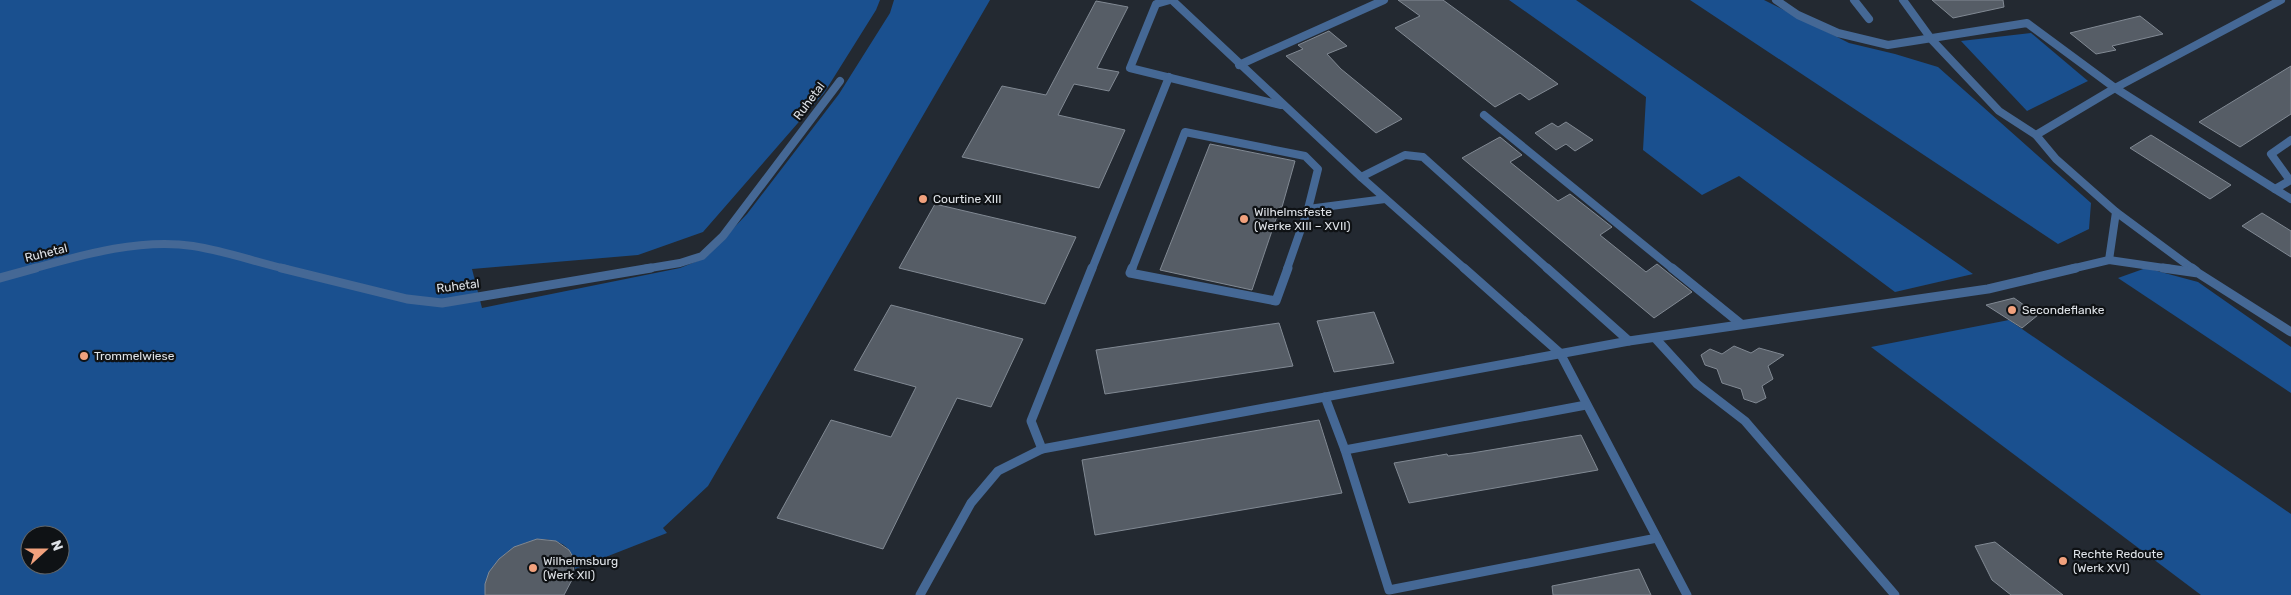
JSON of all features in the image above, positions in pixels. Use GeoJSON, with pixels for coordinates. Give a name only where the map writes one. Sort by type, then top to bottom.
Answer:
{"type":"FeatureCollection","features":[{"type":"Feature","properties":{"kind":"lane"},"geometry":{"type":"LineString","coordinates":[[1283,106],[1130,68],[1156,4],[1171,0],[1385,199],[1560,353],[1687,595]]}},
{"type":"Feature","properties":{"kind":"lane"},"geometry":{"type":"LineString","coordinates":[[1239,65],[1384,0]]}},
{"type":"Feature","properties":{"kind":"lane"},"geometry":{"type":"LineString","coordinates":[[1776,0],[1798,15],[1838,33],[1888,46],[2027,23],[2115,88],[2291,199]]}},
{"type":"Feature","properties":{"kind":"lane"},"geometry":{"type":"LineString","coordinates":[[1854,0],[1869,19]]}},
{"type":"Feature","properties":{"kind":"lane"},"geometry":{"type":"LineString","coordinates":[[1903,0],[1932,40],[1999,111],[2036,135],[2056,159],[2116,212],[2198,273],[2291,332]]}},
{"type":"Feature","properties":{"kind":"lane"},"geometry":{"type":"LineString","coordinates":[[2036,135],[2115,88],[2281,0]]}},
{"type":"Feature","properties":{"kind":"lane"},"geometry":{"type":"LineString","coordinates":[[1042,449],[1031,421],[1169,78]]}},
{"type":"Feature","properties":{"kind":"lane","name":"Ruhetal"},"geometry":{"type":"LineString","coordinates":[[0,278],[111,251],[173,244],[193,246],[407,299],[442,303],[680,264],[702,256],[723,236],[840,81]]}},
{"type":"Feature","properties":{"kind":"lane"},"geometry":{"type":"LineString","coordinates":[[1484,115],[1741,324]]}},
{"type":"Feature","properties":{"kind":"lane"},"geometry":{"type":"LineString","coordinates":[[1185,132],[1305,156],[1318,169],[1308,209],[1276,301],[1130,273],[1185,132]]}},
{"type":"Feature","properties":{"kind":"lane"},"geometry":{"type":"LineString","coordinates":[[2275,189],[2290,180],[2271,154],[2291,140]]}},
{"type":"Feature","properties":{"kind":"lane"},"geometry":{"type":"LineString","coordinates":[[1361,177],[1405,155],[1423,157],[1629,341]]}},
{"type":"Feature","properties":{"kind":"lane"},"geometry":{"type":"LineString","coordinates":[[1308,209],[1385,199]]}},
{"type":"Feature","properties":{"kind":"lane"},"geometry":{"type":"LineString","coordinates":[[2109,260],[2116,212]]}},
{"type":"Feature","properties":{"kind":"lane"},"geometry":{"type":"LineString","coordinates":[[920,595],[972,504],[998,471],[1042,449],[1629,341],[1988,288],[2109,260],[2198,273]]}},
{"type":"Feature","properties":{"kind":"lane"},"geometry":{"type":"LineString","coordinates":[[1655,338],[1668,355],[1715,401],[1746,421],[1895,595]]}},
{"type":"Feature","properties":{"kind":"lane"},"geometry":{"type":"LineString","coordinates":[[1325,397],[1345,450],[1390,593],[1657,538]]}},
{"type":"Feature","properties":{"kind":"lane"},"geometry":{"type":"LineString","coordinates":[[1345,450],[1586,405]]}},
{"type":"Feature","properties":{"kind":"shaded area"},"geometry":{"type":"Polygon","coordinates":[[[0,0],[880,0],[876,10],[824,93],[703,232],[638,255],[472,269],[482,308],[680,268],[705,258],[747,214],[839,94],[890,13],[894,0],[990,0],[708,486],[663,528],[667,533],[575,569],[571,553],[560,543],[546,539],[529,542],[513,549],[498,560],[489,576],[485,595],[0,595],[0,0]]]}},
{"type":"Feature","properties":{"kind":"shaded area"},"geometry":{"type":"Polygon","coordinates":[[[1509,0],[1576,0],[1973,274],[1895,292],[1739,176],[1702,195],[1643,150],[1646,97],[1509,0]]]}},
{"type":"Feature","properties":{"kind":"shaded area"},"geometry":{"type":"Polygon","coordinates":[[[1690,0],[1764,0],[1849,43],[1938,67],[2091,203],[2089,229],[2058,244],[1690,0]]]}},
{"type":"Feature","properties":{"kind":"shaded area"},"geometry":{"type":"Polygon","coordinates":[[[2031,33],[2088,81],[2027,111],[1961,41],[2031,33]]]}},
{"type":"Feature","properties":{"kind":"shaded area"},"geometry":{"type":"Polygon","coordinates":[[[2146,268],[2198,282],[2291,347],[2291,393],[2118,278],[2146,268]]]}},
{"type":"Feature","properties":{"kind":"shaded area"},"geometry":{"type":"Polygon","coordinates":[[[2009,320],[2291,514],[2291,595],[2201,595],[1871,347],[2009,320]]]}},
{"type":"Feature","properties":{"kind":"building"},"geometry":{"type":"Polygon","coordinates":[[[1398,0],[1443,0],[1558,84],[1529,100],[1520,93],[1495,107],[1395,28],[1420,16],[1398,0]]]}},
{"type":"Feature","properties":{"kind":"building"},"geometry":{"type":"Polygon","coordinates":[[[1932,0],[2003,0],[2004,7],[1953,18],[1932,0]]]}},
{"type":"Feature","properties":{"kind":"building"},"geometry":{"type":"Polygon","coordinates":[[[1096,1],[1128,7],[1097,68],[1119,72],[1109,91],[1074,84],[1058,115],[1125,130],[1099,188],[962,157],[1002,86],[1046,95],[1096,1]]]}},
{"type":"Feature","properties":{"kind":"building"},"geometry":{"type":"Polygon","coordinates":[[[2140,16],[2163,34],[2112,46],[2116,50],[2096,54],[2070,33],[2140,16]]]}},
{"type":"Feature","properties":{"kind":"building"},"geometry":{"type":"Polygon","coordinates":[[[1329,31],[1347,46],[1327,54],[1341,69],[1402,119],[1376,133],[1286,56],[1303,49],[1298,45],[1329,31]]]}},
{"type":"Feature","properties":{"kind":"building"},"geometry":{"type":"Polygon","coordinates":[[[2291,66],[2291,114],[2240,147],[2199,122],[2291,66]]]}},
{"type":"Feature","properties":{"kind":"building"},"geometry":{"type":"Polygon","coordinates":[[[1566,122],[1593,140],[1575,151],[1566,144],[1556,150],[1535,133],[1552,123],[1558,127],[1566,122]]]}},
{"type":"Feature","properties":{"kind":"building"},"geometry":{"type":"Polygon","coordinates":[[[2151,135],[2231,185],[2210,199],[2130,148],[2151,135]]]}},
{"type":"Feature","properties":{"kind":"building"},"geometry":{"type":"Polygon","coordinates":[[[1500,137],[1522,155],[1510,162],[1558,201],[1570,194],[1612,227],[1600,235],[1646,272],[1657,264],[1692,292],[1654,318],[1462,158],[1500,137]]]}},
{"type":"Feature","properties":{"kind":"building"},"geometry":{"type":"Polygon","coordinates":[[[1210,144],[1295,161],[1282,207],[1280,207],[1252,290],[1160,270],[1210,144]]]}},
{"type":"Feature","properties":{"kind":"building"},"geometry":{"type":"Polygon","coordinates":[[[935,204],[1076,237],[1045,304],[899,268],[935,204]]]}},
{"type":"Feature","properties":{"kind":"building"},"geometry":{"type":"Polygon","coordinates":[[[2262,213],[2291,231],[2291,257],[2242,226],[2262,213]]]}},
{"type":"Feature","properties":{"kind":"building","name":"Secondeflanke"},"geometry":{"type":"Polygon","coordinates":[[[2014,298],[2038,315],[2022,328],[1986,305],[2014,298]]]}},
{"type":"Feature","properties":{"kind":"building"},"geometry":{"type":"Polygon","coordinates":[[[891,305],[1023,339],[991,407],[957,398],[883,549],[777,518],[831,420],[891,437],[916,387],[854,370],[891,305]]]}},
{"type":"Feature","properties":{"kind":"building"},"geometry":{"type":"Polygon","coordinates":[[[1374,312],[1394,363],[1334,372],[1317,321],[1374,312]]]}},
{"type":"Feature","properties":{"kind":"building"},"geometry":{"type":"Polygon","coordinates":[[[1279,323],[1293,366],[1105,394],[1096,350],[1279,323]]]}},
{"type":"Feature","properties":{"kind":"building"},"geometry":{"type":"Polygon","coordinates":[[[1734,346],[1751,353],[1759,348],[1784,355],[1768,366],[1773,379],[1762,386],[1766,398],[1756,403],[1744,399],[1741,389],[1722,383],[1717,369],[1705,365],[1701,355],[1710,349],[1722,354],[1734,346]]]}},
{"type":"Feature","properties":{"kind":"building"},"geometry":{"type":"Polygon","coordinates":[[[1319,420],[1342,493],[1095,535],[1082,460],[1319,420]]]}},
{"type":"Feature","properties":{"kind":"building"},"geometry":{"type":"Polygon","coordinates":[[[1581,435],[1598,470],[1409,503],[1394,463],[1447,454],[1448,456],[1472,453],[1581,435]]]}},
{"type":"Feature","properties":{"kind":"building","name":"Wilhelmsburg (Werk XII)"},"geometry":{"type":"Polygon","coordinates":[[[537,539],[556,541],[569,550],[573,557],[574,576],[564,595],[485,595],[485,584],[489,572],[499,559],[514,547],[537,539]]]}},
{"type":"Feature","properties":{"kind":"building"},"geometry":{"type":"Polygon","coordinates":[[[1995,542],[2063,595],[2011,595],[1992,580],[1975,546],[1995,542]]]}},
{"type":"Feature","properties":{"kind":"building"},"geometry":{"type":"Polygon","coordinates":[[[1639,569],[1651,595],[1553,595],[1552,586],[1639,569]]]}},
{"type":"Feature","properties":{"kind":"place","name":"Courtine XIII"},"geometry":{"type":"Point","coordinates":[923,199]}},
{"type":"Feature","properties":{"kind":"place","name":"Wilhelmsfeste (Werke XIII – XVII)"},"geometry":{"type":"Point","coordinates":[1244,219]}},
{"type":"Feature","properties":{"kind":"place","name":"Secondeflanke"},"geometry":{"type":"Point","coordinates":[2012,310]}},
{"type":"Feature","properties":{"kind":"place","name":"Trommelwiese"},"geometry":{"type":"Point","coordinates":[84,356]}},
{"type":"Feature","properties":{"kind":"place","name":"Rechte Redoute (Werk XVI)"},"geometry":{"type":"Point","coordinates":[2063,561]}},
{"type":"Feature","properties":{"kind":"place","name":"Wilhelmsburg (Werk XII)"},"geometry":{"type":"Point","coordinates":[533,568]}}]}
